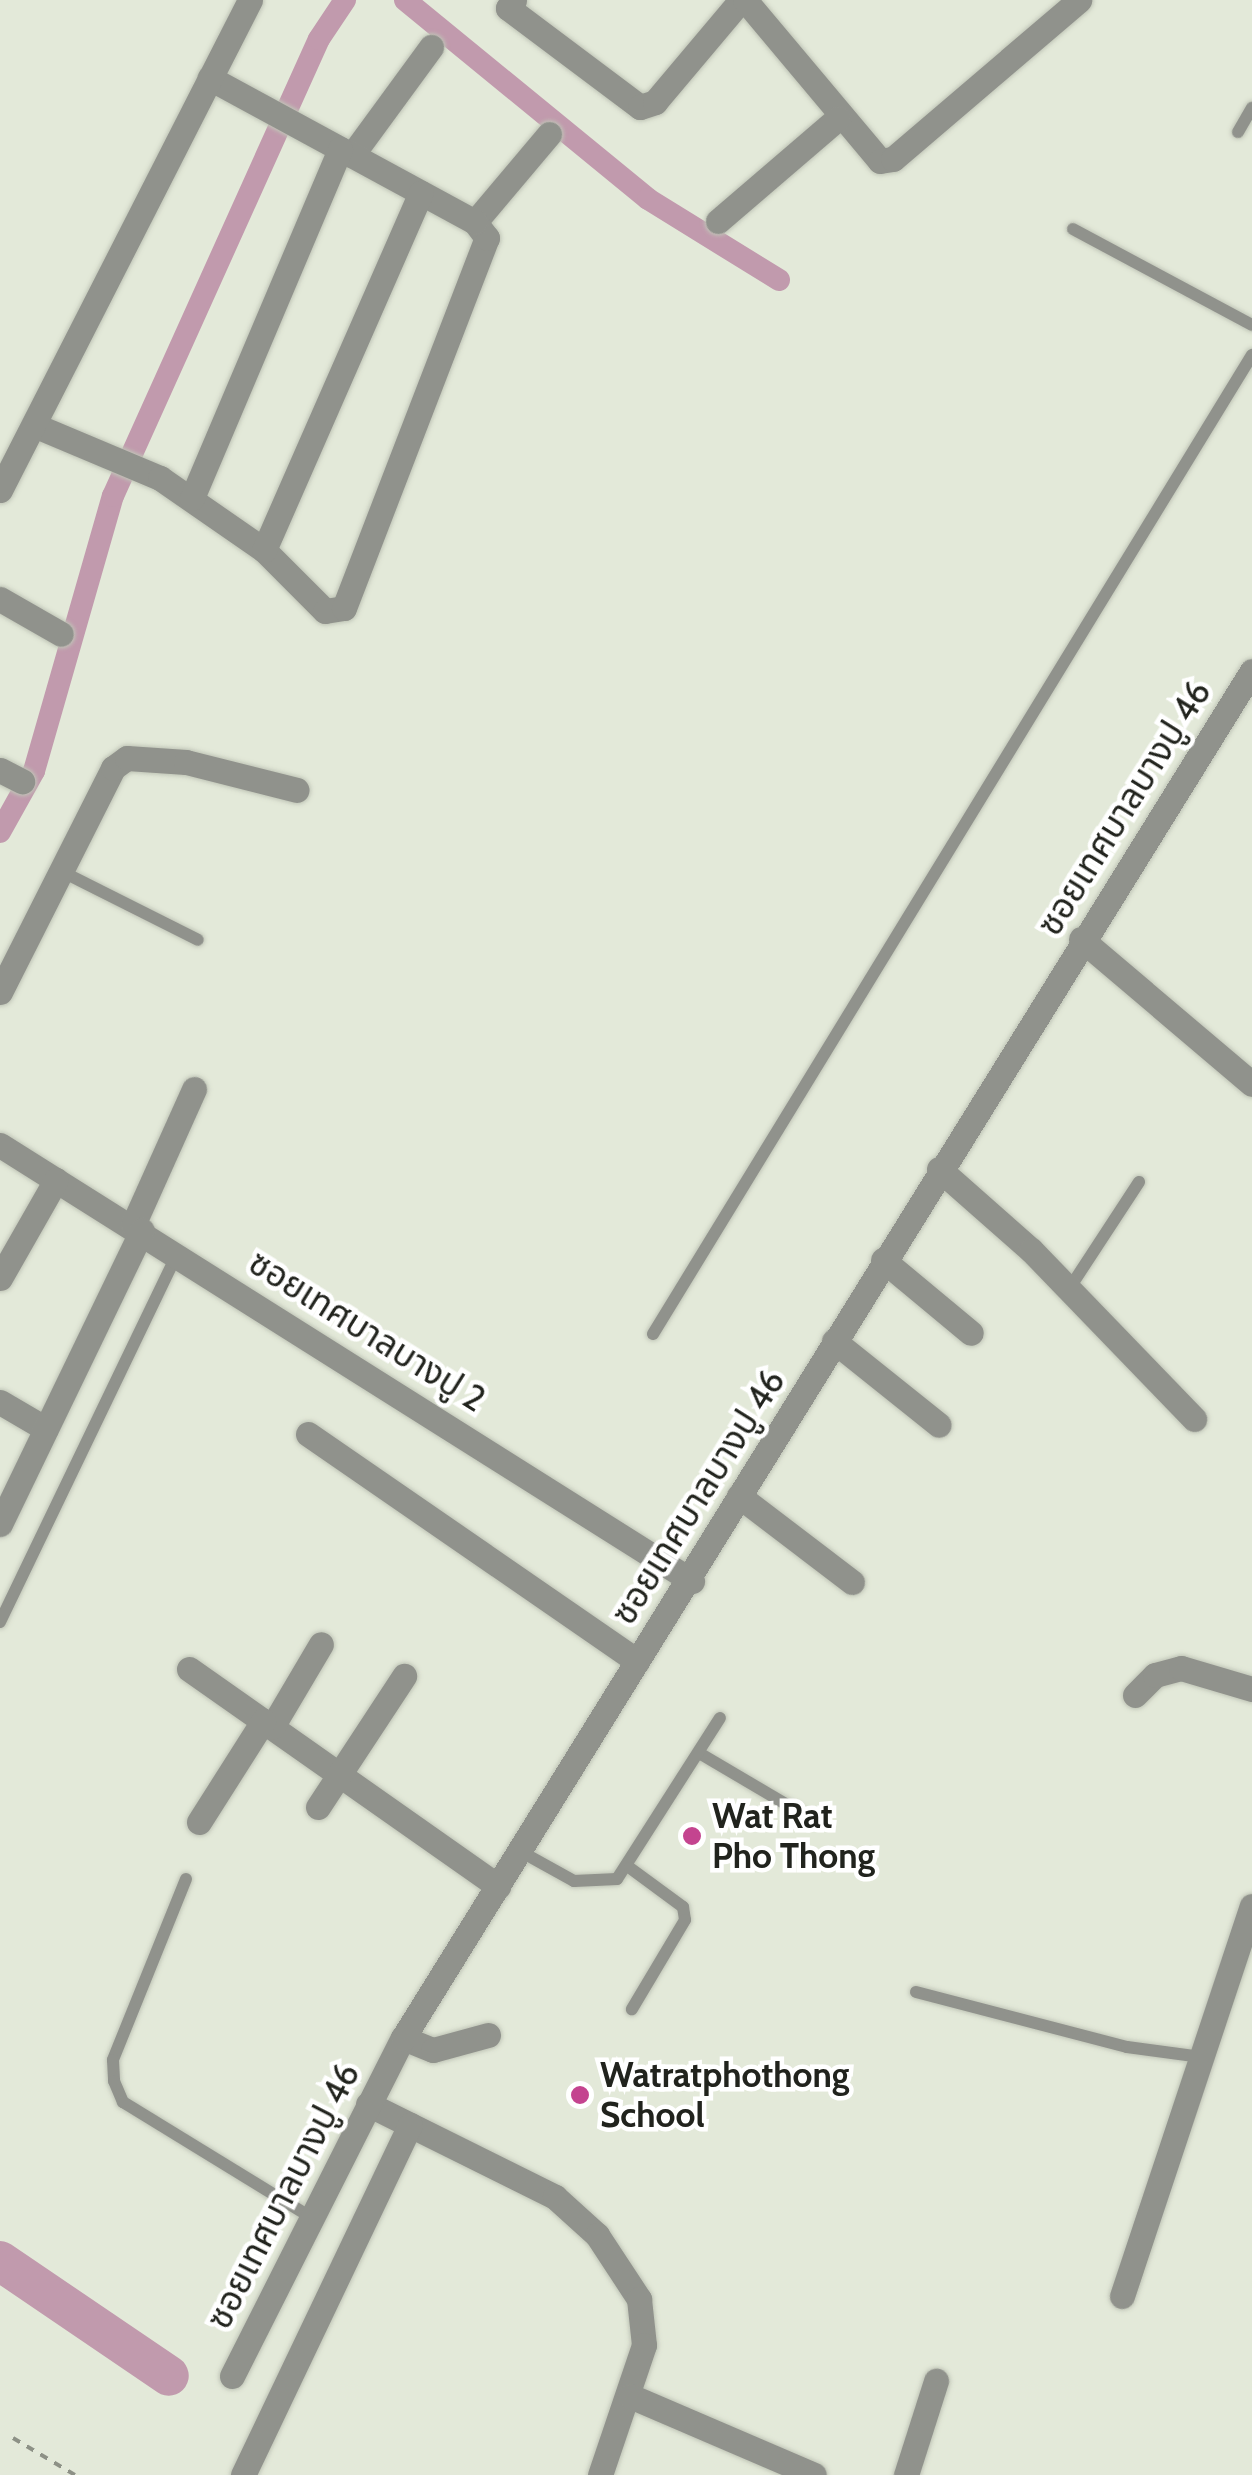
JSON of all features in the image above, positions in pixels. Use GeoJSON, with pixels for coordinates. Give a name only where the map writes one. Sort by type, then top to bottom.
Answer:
{"type":"FeatureCollection","features":[{"type":"Feature","properties":{"kind":"street"},"geometry":{"type":"LineString","coordinates":[[0,490],[250,0]]}},
{"type":"Feature","properties":{"kind":"street"},"geometry":{"type":"LineString","coordinates":[[506,3],[640,107],[655,102],[743,0],[873,159],[892,159],[1079,0]]}},
{"type":"Feature","properties":{"kind":"street"},"geometry":{"type":"LineString","coordinates":[[192,498],[346,152],[431,47]]}},
{"type":"Feature","properties":{"kind":"street"},"geometry":{"type":"LineString","coordinates":[[34,425],[192,498],[264,550],[326,612],[344,608],[486,246],[475,222],[210,78]]}},
{"type":"Feature","properties":{"kind":"street"},"geometry":{"type":"LineString","coordinates":[[718,221],[838,118]]}},
{"type":"Feature","properties":{"kind":"street"},"geometry":{"type":"LineString","coordinates":[[475,222],[550,134]]}},
{"type":"Feature","properties":{"kind":"street"},"geometry":{"type":"LineString","coordinates":[[264,550],[420,192]]}},
{"type":"Feature","properties":{"kind":"street"},"geometry":{"type":"LineString","coordinates":[[0,599],[61,634]]}},
{"type":"Feature","properties":{"kind":"street","name":"ซอยเทศบาลบางปู 46"},"geometry":{"type":"LineString","coordinates":[[232,2376],[309,2216],[403,2038],[637,1662],[692,1582],[739,1496],[882,1260],[1252,671]]}},
{"type":"Feature","properties":{"kind":"street"},"geometry":{"type":"LineString","coordinates":[[0,992],[113,768],[126,758],[186,762],[297,790]]}},
{"type":"Feature","properties":{"kind":"street"},"geometry":{"type":"LineString","coordinates":[[1081,939],[1252,1084]]}},
{"type":"Feature","properties":{"kind":"street"},"geometry":{"type":"LineString","coordinates":[[0,1524],[137,1228],[194,1089]]}},
{"type":"Feature","properties":{"kind":"street","name":"ซอยเทศบาลบางปู 2"},"geometry":{"type":"LineString","coordinates":[[0,1146],[178,1252],[692,1582]]}},
{"type":"Feature","properties":{"kind":"street"},"geometry":{"type":"LineString","coordinates":[[939,1169],[1070,1288],[1194,1418]]}},
{"type":"Feature","properties":{"kind":"street"},"geometry":{"type":"LineString","coordinates":[[0,1278],[56,1180]]}},
{"type":"Feature","properties":{"kind":"street"},"geometry":{"type":"LineString","coordinates":[[882,1260],[971,1334]]}},
{"type":"Feature","properties":{"kind":"street"},"geometry":{"type":"LineString","coordinates":[[834,1341],[939,1425]]}},
{"type":"Feature","properties":{"kind":"street"},"geometry":{"type":"LineString","coordinates":[[0,1402],[46,1429]]}},
{"type":"Feature","properties":{"kind":"street"},"geometry":{"type":"LineString","coordinates":[[308,1434],[637,1662]]}},
{"type":"Feature","properties":{"kind":"street"},"geometry":{"type":"LineString","coordinates":[[739,1496],[852,1582]]}},
{"type":"Feature","properties":{"kind":"street"},"geometry":{"type":"LineString","coordinates":[[199,1822],[321,1644]]}},
{"type":"Feature","properties":{"kind":"street"},"geometry":{"type":"LineString","coordinates":[[1135,1695],[1155,1675],[1181,1668],[1252,1690]]}},
{"type":"Feature","properties":{"kind":"street"},"geometry":{"type":"LineString","coordinates":[[189,1669],[498,1886]]}},
{"type":"Feature","properties":{"kind":"street"},"geometry":{"type":"LineString","coordinates":[[318,1807],[342,1776],[404,1676]]}},
{"type":"Feature","properties":{"kind":"street"},"geometry":{"type":"LineString","coordinates":[[1122,2296],[1200,2057],[1247,1937],[1252,1906]]}},
{"type":"Feature","properties":{"kind":"street"},"geometry":{"type":"LineString","coordinates":[[403,2038],[433,2050],[488,2035]]}},
{"type":"Feature","properties":{"kind":"street"},"geometry":{"type":"LineString","coordinates":[[368,2104],[530,2182],[597,2235],[639,2299],[644,2344],[630,2396],[600,2475]]}},
{"type":"Feature","properties":{"kind":"street"},"geometry":{"type":"LineString","coordinates":[[244,2475],[410,2125]]}},
{"type":"Feature","properties":{"kind":"street"},"geometry":{"type":"LineString","coordinates":[[906,2475],[936,2381]]}},
{"type":"Feature","properties":{"kind":"street"},"geometry":{"type":"LineString","coordinates":[[630,2396],[814,2475]]}},
{"type":"Feature","properties":{"kind":"lane"},"geometry":{"type":"LineString","coordinates":[[1238,132],[1252,108]]}},
{"type":"Feature","properties":{"kind":"lane"},"geometry":{"type":"LineString","coordinates":[[1073,230],[1252,325]]}},
{"type":"Feature","properties":{"kind":"lane"},"geometry":{"type":"LineString","coordinates":[[653,1334],[1252,355]]}},
{"type":"Feature","properties":{"kind":"lane"},"geometry":{"type":"LineString","coordinates":[[61,871],[198,940]]}},
{"type":"Feature","properties":{"kind":"lane"},"geometry":{"type":"LineString","coordinates":[[1070,1288],[1139,1182]]}},
{"type":"Feature","properties":{"kind":"lane"},"geometry":{"type":"LineString","coordinates":[[0,1622],[178,1252]]}},
{"type":"Feature","properties":{"kind":"lane"},"geometry":{"type":"LineString","coordinates":[[518,1850],[574,1881],[618,1880],[630,1868],[720,1718]]}},
{"type":"Feature","properties":{"kind":"lane"},"geometry":{"type":"LineString","coordinates":[[698,1753],[801,1813]]}},
{"type":"Feature","properties":{"kind":"lane"},"geometry":{"type":"LineString","coordinates":[[630,1868],[683,1907],[685,1920],[632,2008]]}},
{"type":"Feature","properties":{"kind":"lane"},"geometry":{"type":"LineString","coordinates":[[186,1879],[113,2060],[114,2081],[123,2102],[309,2216]]}},
{"type":"Feature","properties":{"kind":"lane"},"geometry":{"type":"LineString","coordinates":[[916,1992],[1127,2047],[1200,2057]]}},
{"type":"Feature","properties":{"kind":"path"},"geometry":{"type":"LineString","coordinates":[[13,2438],[75,2475]]}},
{"type":"Feature","properties":{"kind":"waterway"},"geometry":{"type":"LineString","coordinates":[[0,832],[34,771],[113,496],[319,39],[345,0]]}},
{"type":"Feature","properties":{"kind":"waterway"},"geometry":{"type":"LineString","coordinates":[[405,0],[648,199],[779,280]]}},
{"type":"Feature","properties":{"kind":"waterway"},"geometry":{"type":"LineString","coordinates":[[0,2261],[169,2376]]}},
{"type":"Feature","properties":{"kind":"place","name":"Wat Rat Pho Thong"},"geometry":{"type":"Point","coordinates":[692,1836]}},
{"type":"Feature","properties":{"kind":"place","name":"Watratphothong School"},"geometry":{"type":"Point","coordinates":[580,2095]}}]}
